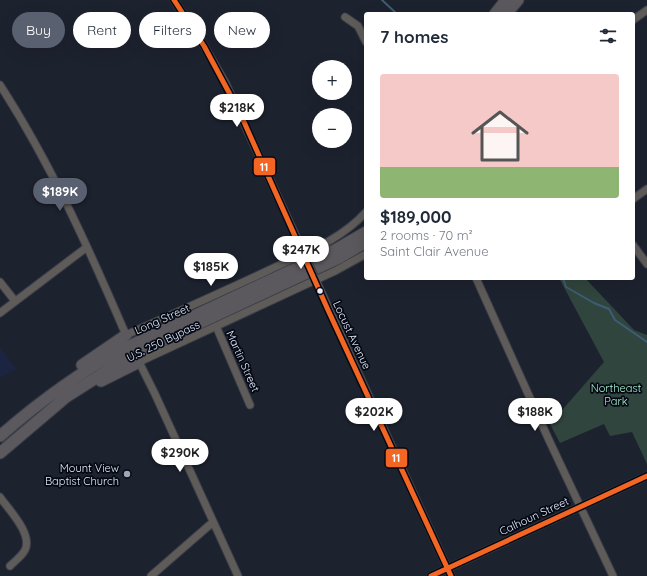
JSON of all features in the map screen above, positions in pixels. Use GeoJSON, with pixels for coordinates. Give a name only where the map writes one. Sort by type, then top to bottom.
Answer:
{"type":"FeatureCollection","features":[{"type":"Feature","properties":{"kind":"highway"},"geometry":{"type":"LineString","coordinates":[[497,12],[506,0]]}},
{"type":"Feature","properties":{"kind":"highway"},"geometry":{"type":"LineString","coordinates":[[508,12],[518,0]]}},
{"type":"Feature","properties":{"kind":"highway"},"geometry":{"type":"LineString","coordinates":[[51,394],[88,369],[121,350],[335,250],[364,233]]}},
{"type":"Feature","properties":{"kind":"highway","name":"U.S. 250 Bypass"},"geometry":{"type":"LineString","coordinates":[[53,407],[83,385],[121,362],[339,258],[364,243]]}},
{"type":"Feature","properties":{"kind":"highway"},"geometry":{"type":"LineString","coordinates":[[0,436],[51,394],[80,367],[126,335]]}},
{"type":"Feature","properties":{"kind":"highway"},"geometry":{"type":"LineString","coordinates":[[0,453],[53,407],[69,401],[89,387],[139,362]]}},
{"type":"Feature","properties":{"kind":"street","name":"Locust Avenue"},"geometry":{"type":"LineString","coordinates":[[174,0],[225,82],[451,576]]}},
{"type":"Feature","properties":{"kind":"street"},"geometry":{"type":"LineString","coordinates":[[635,19],[647,10]]}},
{"type":"Feature","properties":{"kind":"street"},"geometry":{"type":"LineString","coordinates":[[345,17],[358,26],[364,38]]}},
{"type":"Feature","properties":{"kind":"street"},"geometry":{"type":"LineString","coordinates":[[0,86],[21,118],[48,168],[87,247],[126,335]]}},
{"type":"Feature","properties":{"kind":"street"},"geometry":{"type":"LineString","coordinates":[[635,198],[647,189]]}},
{"type":"Feature","properties":{"kind":"street","name":"Long Street"},"geometry":{"type":"LineString","coordinates":[[126,335],[304,255],[340,235],[364,214]]}},
{"type":"Feature","properties":{"kind":"street"},"geometry":{"type":"LineString","coordinates":[[0,313],[87,247]]}},
{"type":"Feature","properties":{"kind":"street"},"geometry":{"type":"LineString","coordinates":[[635,248],[647,264]]}},
{"type":"Feature","properties":{"kind":"street"},"geometry":{"type":"LineString","coordinates":[[238,576],[139,362],[364,255]]}},
{"type":"Feature","properties":{"kind":"street"},"geometry":{"type":"LineString","coordinates":[[477,280],[580,506],[614,576]]}},
{"type":"Feature","properties":{"kind":"street"},"geometry":{"type":"LineString","coordinates":[[0,282],[15,301]]}},
{"type":"Feature","properties":{"kind":"street","name":"Martin Street"},"geometry":{"type":"LineString","coordinates":[[216,326],[250,406]]}},
{"type":"Feature","properties":{"kind":"street","name":"Calhoun Street"},"geometry":{"type":"LineString","coordinates":[[431,576],[647,476]]}},
{"type":"Feature","properties":{"kind":"street"},"geometry":{"type":"LineString","coordinates":[[0,497],[18,522],[27,538],[25,549],[10,566]]}},
{"type":"Feature","properties":{"kind":"street"},"geometry":{"type":"LineString","coordinates":[[150,576],[214,522]]}},
{"type":"Feature","properties":{"kind":"shaded area"},"geometry":{"type":"Polygon","coordinates":[[[0,348],[17,369],[0,377],[0,348]]]}},
{"type":"Feature","properties":{"kind":"green space","name":"Northeast Park"},"geometry":{"type":"Polygon","coordinates":[[[560,280],[587,280],[634,330],[647,335],[647,464],[632,432],[610,436],[604,424],[560,443],[550,424],[604,362],[560,280]]]}},
{"type":"Feature","properties":{"kind":"waterway"},"geometry":{"type":"LineString","coordinates":[[382,0],[395,12]]}},
{"type":"Feature","properties":{"kind":"waterway"},"geometry":{"type":"LineString","coordinates":[[564,280],[566,287],[594,303],[609,309],[615,320],[647,342]]}},
{"type":"Feature","properties":{"kind":"transit line","name":"11"},"geometry":{"type":"LineString","coordinates":[[174,0],[204,46],[240,113],[328,310],[451,576]]}},
{"type":"Feature","properties":{"kind":"transit line","name":"11"},"geometry":{"type":"LineString","coordinates":[[431,576],[647,476]]}},
{"type":"Feature","properties":{"kind":"place","name":"Mount View Baptist Church"},"geometry":{"type":"Point","coordinates":[127,474]}}]}
